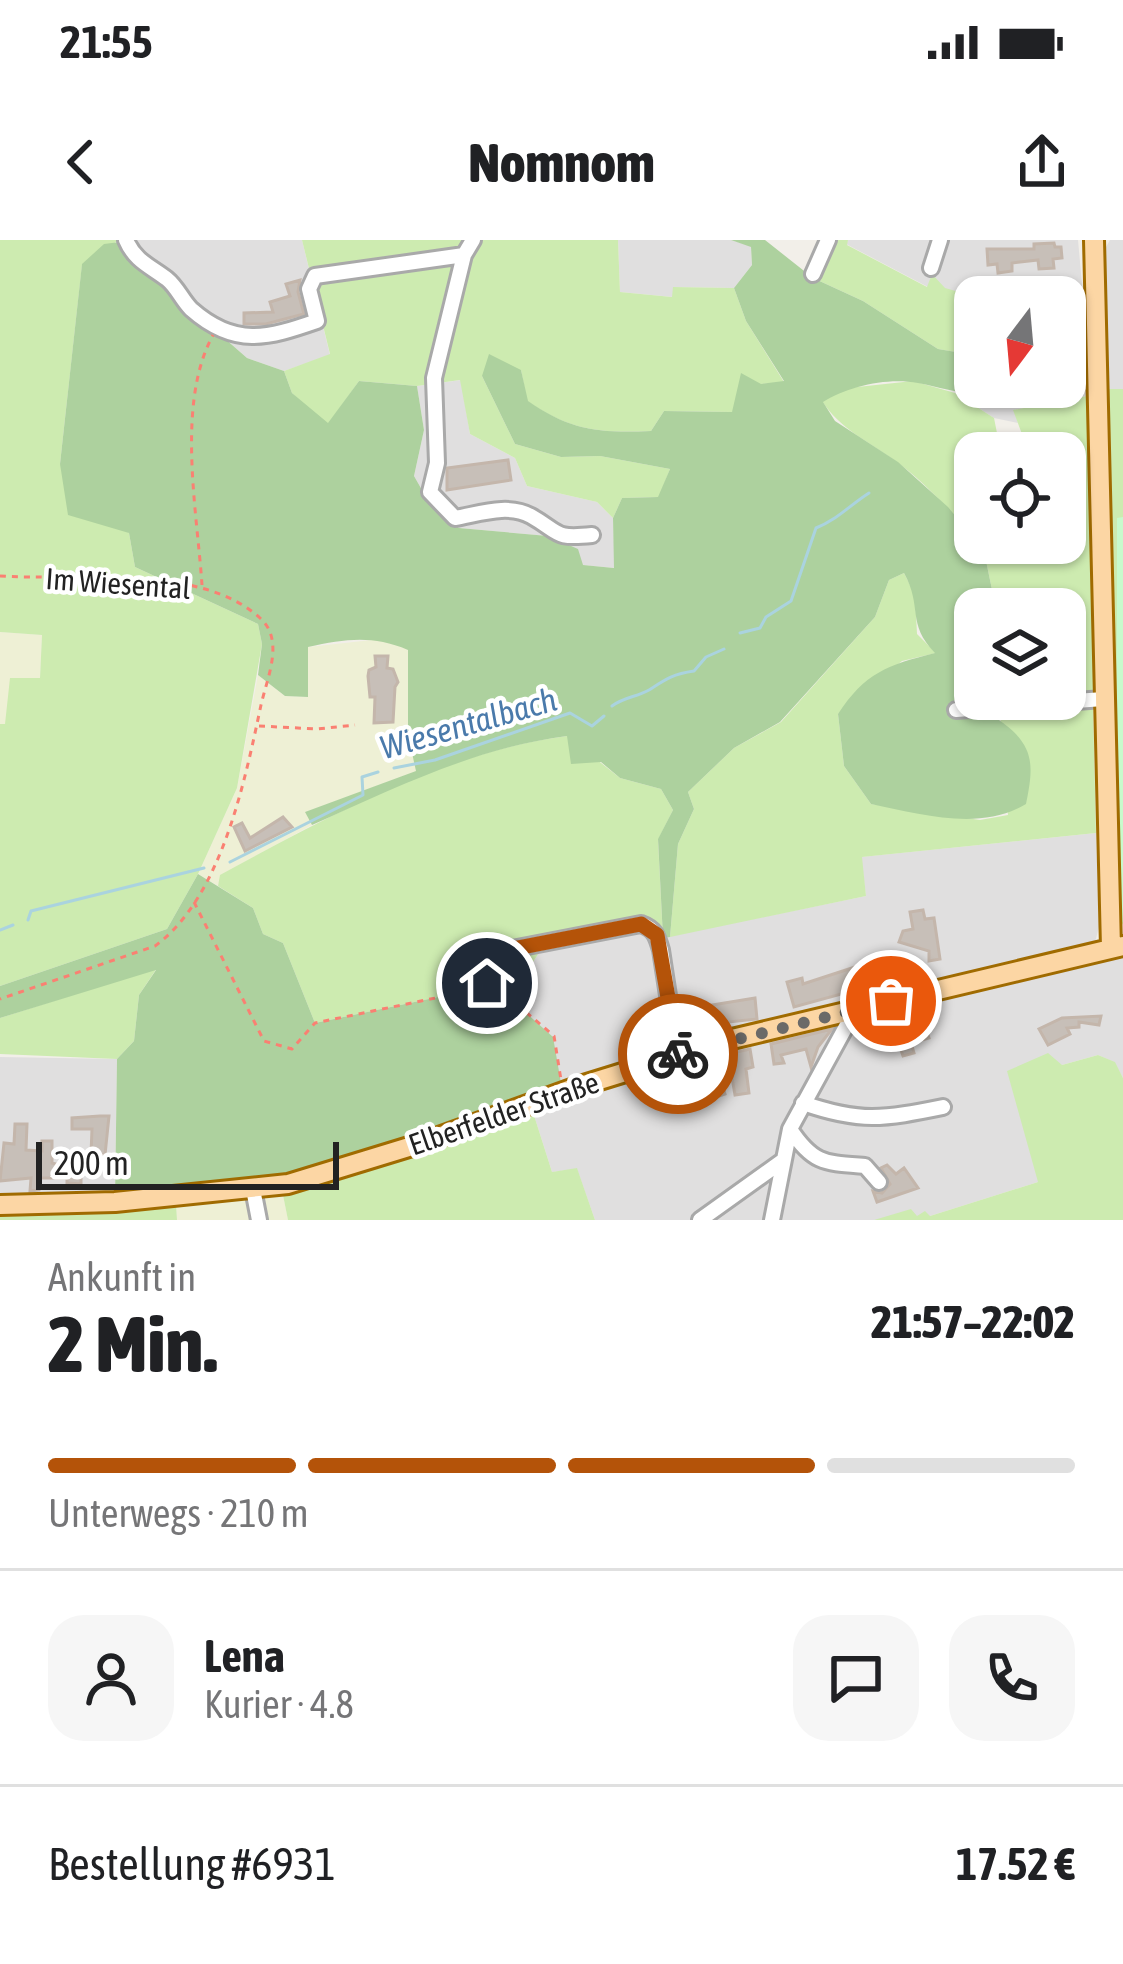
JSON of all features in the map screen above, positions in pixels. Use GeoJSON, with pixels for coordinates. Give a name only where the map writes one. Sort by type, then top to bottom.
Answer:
{"type":"FeatureCollection","features":[{"type":"Feature","properties":{"kind":"main road"},"geometry":{"type":"LineString","coordinates":[[1094,240],[1103,699],[1117,947]]}},
{"type":"Feature","properties":{"kind":"main road","name":"Elberfelder Straße"},"geometry":{"type":"LineString","coordinates":[[0,1204],[115,1202],[253,1189],[350,1166],[677,1054],[1117,947]]}},
{"type":"Feature","properties":{"kind":"street"},"geometry":{"type":"LineString","coordinates":[[126,240],[140,262],[172,283],[188,306],[217,328],[238,336],[269,338],[317,321],[309,289],[315,276],[464,255]]}},
{"type":"Feature","properties":{"kind":"street"},"geometry":{"type":"LineString","coordinates":[[473,240],[464,255],[434,378],[436,464],[430,492],[455,518],[503,509],[529,514],[548,531],[565,538],[592,535]]}},
{"type":"Feature","properties":{"kind":"street"},"geometry":{"type":"LineString","coordinates":[[813,274],[828,240]]}},
{"type":"Feature","properties":{"kind":"street"},"geometry":{"type":"LineString","coordinates":[[931,268],[940,240]]}},
{"type":"Feature","properties":{"kind":"street"},"geometry":{"type":"LineString","coordinates":[[1086,700],[1103,699]]}},
{"type":"Feature","properties":{"kind":"street"},"geometry":{"type":"LineString","coordinates":[[487,983],[499,960],[512,949],[641,924],[657,935],[677,1054]]}},
{"type":"Feature","properties":{"kind":"street"},"geometry":{"type":"LineString","coordinates":[[772,1220],[790,1129],[855,1010]]}},
{"type":"Feature","properties":{"kind":"street"},"geometry":{"type":"LineString","coordinates":[[803,1103],[847,1119],[891,1118],[943,1107]]}},
{"type":"Feature","properties":{"kind":"street"},"geometry":{"type":"LineString","coordinates":[[790,1129],[803,1150],[816,1159],[865,1166],[879,1183]]}},
{"type":"Feature","properties":{"kind":"street"},"geometry":{"type":"LineString","coordinates":[[700,1220],[781,1162]]}},
{"type":"Feature","properties":{"kind":"street"},"geometry":{"type":"LineString","coordinates":[[253,1189],[259,1220]]}},
{"type":"Feature","properties":{"kind":"path"},"geometry":{"type":"LineString","coordinates":[[202,589],[193,423],[203,352],[217,328]]}},
{"type":"Feature","properties":{"kind":"path","name":"Im Wiesental"},"geometry":{"type":"LineString","coordinates":[[0,576],[185,582],[262,620],[270,633],[273,668],[247,782],[193,901],[155,946],[0,999]]}},
{"type":"Feature","properties":{"kind":"path"},"geometry":{"type":"LineString","coordinates":[[258,725],[296,729],[355,725]]}},
{"type":"Feature","properties":{"kind":"path"},"geometry":{"type":"LineString","coordinates":[[193,901],[264,1040],[292,1048],[315,1023],[495,985],[554,1036],[562,1083]]}},
{"type":"Feature","properties":{"kind":"shaded area"},"geometry":{"type":"Polygon","coordinates":[[[133,240],[302,240],[330,355],[284,371],[247,358],[194,321],[180,288],[140,254],[133,240]]]}},
{"type":"Feature","properties":{"kind":"shaded area"},"geometry":{"type":"Polygon","coordinates":[[[618,240],[731,240],[751,246],[752,265],[734,288],[674,287],[673,297],[620,292],[618,240]]]}},
{"type":"Feature","properties":{"kind":"shaded area"},"geometry":{"type":"Polygon","coordinates":[[[848,240],[1078,240],[1081,276],[954,276],[954,291],[928,287],[846,244],[848,240]]]}},
{"type":"Feature","properties":{"kind":"shaded area"},"geometry":{"type":"Polygon","coordinates":[[[1110,240],[1123,240],[1123,389],[1104,389],[1107,303],[1102,254],[1110,240]]]}},
{"type":"Feature","properties":{"kind":"shaded area"},"geometry":{"type":"Polygon","coordinates":[[[1086,329],[1092,395],[1086,396],[1086,329]]]}},
{"type":"Feature","properties":{"kind":"shaded area"},"geometry":{"type":"Polygon","coordinates":[[[461,380],[470,434],[515,458],[527,486],[597,502],[613,518],[615,568],[582,565],[548,536],[459,528],[426,497],[414,476],[424,430],[417,386],[461,380]]]}},
{"type":"Feature","properties":{"kind":"shaded area"},"geometry":{"type":"Polygon","coordinates":[[[978,408],[1024,408],[1014,410],[1018,423],[994,418],[978,408]]]}},
{"type":"Feature","properties":{"kind":"shaded area"},"geometry":{"type":"Polygon","coordinates":[[[1096,833],[1099,927],[1091,958],[1123,952],[1123,1078],[1114,1062],[1098,1055],[1062,1065],[1038,1182],[930,1216],[595,1220],[577,1169],[552,1172],[532,1109],[523,1012],[509,999],[544,945],[641,927],[655,939],[866,896],[861,857],[1096,833]]]}},
{"type":"Feature","properties":{"kind":"shaded area"},"geometry":{"type":"Polygon","coordinates":[[[0,1057],[117,1059],[115,1198],[0,1200],[0,1057]]]}},
{"type":"Feature","properties":{"kind":"green space"},"geometry":{"type":"Polygon","coordinates":[[[0,240],[119,240],[82,265],[60,464],[129,533],[135,567],[258,624],[262,644],[237,788],[167,929],[0,986],[0,724],[5,724],[10,678],[40,678],[42,635],[0,632],[0,240]]]}},
{"type":"Feature","properties":{"kind":"green space"},"geometry":{"type":"Polygon","coordinates":[[[302,240],[618,240],[620,292],[672,297],[673,287],[734,288],[746,321],[784,382],[761,384],[732,412],[664,411],[651,431],[616,431],[572,424],[527,401],[521,370],[482,376],[515,444],[561,457],[600,456],[670,469],[659,497],[622,498],[613,518],[597,502],[527,486],[515,458],[470,434],[460,380],[417,386],[359,381],[327,426],[292,393],[284,371],[330,354],[302,240]]]}},
{"type":"Feature","properties":{"kind":"green space"},"geometry":{"type":"Polygon","coordinates":[[[731,240],[765,240],[813,278],[863,301],[938,349],[954,352],[954,391],[881,382],[823,402],[835,421],[898,462],[954,514],[954,564],[987,564],[992,588],[954,588],[954,720],[999,720],[1020,738],[1030,767],[1026,804],[970,819],[871,804],[844,766],[838,714],[848,700],[879,673],[935,653],[917,623],[904,573],[889,580],[875,617],[780,722],[734,748],[688,792],[694,809],[678,844],[670,937],[663,938],[658,839],[673,810],[661,789],[620,778],[601,762],[571,764],[567,736],[468,760],[312,825],[305,812],[416,771],[408,735],[408,650],[359,640],[308,647],[308,697],[285,696],[258,675],[262,644],[258,624],[135,567],[129,533],[68,515],[60,464],[82,264],[104,244],[120,242],[164,283],[194,321],[247,358],[284,371],[292,393],[328,423],[359,381],[417,386],[424,430],[414,476],[426,497],[459,528],[548,536],[578,549],[583,565],[614,568],[613,518],[622,498],[658,497],[670,469],[600,456],[561,457],[515,444],[482,376],[489,354],[521,370],[528,401],[558,419],[586,428],[651,431],[664,411],[732,412],[741,373],[761,384],[784,381],[746,321],[734,288],[752,265],[751,247],[731,240]]]}},
{"type":"Feature","properties":{"kind":"green space"},"geometry":{"type":"Polygon","coordinates":[[[830,240],[848,240],[847,245],[927,287],[932,274],[954,291],[954,352],[938,349],[863,301],[813,278],[830,240]]]}},
{"type":"Feature","properties":{"kind":"green space"},"geometry":{"type":"Polygon","coordinates":[[[913,381],[954,393],[954,408],[978,408],[994,418],[997,432],[954,432],[954,516],[916,478],[829,411],[822,401],[848,388],[913,381]]]}},
{"type":"Feature","properties":{"kind":"green space"},"geometry":{"type":"Polygon","coordinates":[[[1104,389],[1123,389],[1123,925],[1117,912],[1104,389]]]}},
{"type":"Feature","properties":{"kind":"green space"},"geometry":{"type":"Polygon","coordinates":[[[1092,395],[1093,695],[1086,696],[1086,588],[992,588],[987,564],[1086,564],[1086,432],[1021,432],[1013,410],[1086,408],[1086,396],[1092,395]]]}},
{"type":"Feature","properties":{"kind":"green space"},"geometry":{"type":"Polygon","coordinates":[[[1123,517],[1123,923],[1117,913],[1117,518],[1123,517]]]}},
{"type":"Feature","properties":{"kind":"green space"},"geometry":{"type":"Polygon","coordinates":[[[904,573],[915,595],[917,634],[936,653],[902,661],[838,714],[844,766],[871,804],[980,820],[1008,815],[1001,720],[1086,720],[1086,706],[1093,705],[1096,833],[862,857],[866,896],[670,937],[678,844],[694,809],[688,792],[734,748],[781,722],[875,617],[889,580],[904,573]]]}},
{"type":"Feature","properties":{"kind":"green space"},"geometry":{"type":"Polygon","coordinates":[[[0,632],[42,635],[40,679],[5,724],[0,724],[0,632]]]}},
{"type":"Feature","properties":{"kind":"green space"},"geometry":{"type":"Polygon","coordinates":[[[381,639],[409,650],[408,735],[417,771],[306,812],[312,825],[221,875],[218,886],[198,874],[237,788],[258,675],[285,696],[307,697],[308,647],[381,639]]]}},
{"type":"Feature","properties":{"kind":"green space"},"geometry":{"type":"Polygon","coordinates":[[[567,736],[620,778],[661,789],[673,810],[658,840],[663,938],[641,927],[544,945],[509,999],[495,985],[315,1023],[283,943],[263,934],[253,908],[218,886],[220,875],[345,809],[432,771],[521,744],[567,736]]]}},
{"type":"Feature","properties":{"kind":"green space"},"geometry":{"type":"Polygon","coordinates":[[[198,874],[253,908],[263,934],[283,943],[315,1023],[495,985],[553,1037],[561,1083],[460,1122],[287,1175],[115,1198],[117,1059],[134,1041],[139,995],[156,970],[0,1018],[0,986],[167,929],[198,874]]]}},
{"type":"Feature","properties":{"kind":"green space"},"geometry":{"type":"Polygon","coordinates":[[[157,968],[139,995],[134,1041],[117,1059],[0,1054],[0,1018],[157,968]]]}},
{"type":"Feature","properties":{"kind":"green space"},"geometry":{"type":"Polygon","coordinates":[[[1048,1053],[1062,1065],[1098,1055],[1115,1062],[1123,1078],[1123,1220],[874,1220],[911,1209],[917,1216],[925,1211],[930,1216],[1038,1182],[1007,1071],[1048,1053]]]}},
{"type":"Feature","properties":{"kind":"green space"},"geometry":{"type":"Polygon","coordinates":[[[532,1109],[552,1172],[577,1168],[595,1220],[288,1220],[282,1190],[532,1109]]]}},
{"type":"Feature","properties":{"kind":"green space"},"geometry":{"type":"Polygon","coordinates":[[[282,1190],[288,1220],[177,1220],[176,1204],[282,1190]]]}},
{"type":"Feature","properties":{"kind":"green space"},"geometry":{"type":"Polygon","coordinates":[[[176,1204],[177,1220],[0,1220],[0,1209],[176,1204]]]}},
{"type":"Feature","properties":{"kind":"building"},"geometry":{"type":"Polygon","coordinates":[[[1034,244],[1061,247],[1062,258],[1053,259],[1054,268],[1039,269],[1038,260],[1012,263],[1012,271],[998,273],[997,264],[988,265],[987,249],[1034,249],[1034,244]]]}},
{"type":"Feature","properties":{"kind":"building"},"geometry":{"type":"Polygon","coordinates":[[[300,280],[304,314],[266,324],[244,324],[244,313],[273,312],[270,302],[290,296],[286,284],[300,280]]]}},
{"type":"Feature","properties":{"kind":"building"},"geometry":{"type":"Polygon","coordinates":[[[508,460],[511,480],[447,490],[447,468],[508,460]]]}},
{"type":"Feature","properties":{"kind":"building"},"geometry":{"type":"Polygon","coordinates":[[[375,656],[388,656],[387,668],[393,669],[398,682],[393,722],[374,723],[375,697],[370,697],[368,676],[376,667],[375,656]]]}},
{"type":"Feature","properties":{"kind":"building"},"geometry":{"type":"Polygon","coordinates":[[[283,817],[292,827],[245,851],[234,827],[242,823],[250,838],[283,817]]]}},
{"type":"Feature","properties":{"kind":"building"},"geometry":{"type":"Polygon","coordinates":[[[923,910],[925,919],[934,918],[940,959],[929,961],[929,951],[899,942],[903,931],[913,929],[910,912],[923,910]]]}},
{"type":"Feature","properties":{"kind":"building"},"geometry":{"type":"Polygon","coordinates":[[[855,967],[860,987],[873,984],[875,991],[854,996],[852,991],[794,1007],[787,982],[802,978],[803,984],[855,967]]]}},
{"type":"Feature","properties":{"kind":"building"},"geometry":{"type":"Polygon","coordinates":[[[755,998],[757,1019],[728,1022],[728,1026],[686,1039],[684,1023],[707,1018],[706,1006],[755,998]]]}},
{"type":"Feature","properties":{"kind":"building"},"geometry":{"type":"Polygon","coordinates":[[[1101,1016],[1099,1025],[1079,1022],[1079,1027],[1067,1028],[1070,1034],[1048,1045],[1039,1029],[1062,1018],[1101,1016]]]}},
{"type":"Feature","properties":{"kind":"building"},"geometry":{"type":"Polygon","coordinates":[[[922,1017],[929,1038],[911,1043],[914,1053],[903,1056],[893,1026],[922,1017]]]}},
{"type":"Feature","properties":{"kind":"building"},"geometry":{"type":"Polygon","coordinates":[[[832,1029],[811,1067],[806,1049],[781,1055],[784,1063],[774,1064],[771,1044],[832,1029]]]}},
{"type":"Feature","properties":{"kind":"building"},"geometry":{"type":"Polygon","coordinates":[[[750,1049],[749,1093],[735,1095],[728,1054],[750,1049]]]}},
{"type":"Feature","properties":{"kind":"building"},"geometry":{"type":"Polygon","coordinates":[[[718,1070],[725,1094],[707,1100],[702,1086],[676,1090],[674,1078],[689,1075],[690,1079],[718,1070]]]}},
{"type":"Feature","properties":{"kind":"building"},"geometry":{"type":"Polygon","coordinates":[[[109,1116],[105,1155],[91,1154],[92,1129],[72,1129],[72,1118],[109,1116]]]}},
{"type":"Feature","properties":{"kind":"building"},"geometry":{"type":"Polygon","coordinates":[[[15,1124],[27,1124],[26,1150],[42,1151],[42,1141],[52,1141],[52,1163],[81,1171],[81,1184],[67,1183],[67,1178],[40,1178],[39,1190],[30,1191],[31,1178],[0,1181],[4,1143],[14,1144],[15,1124]]]}},
{"type":"Feature","properties":{"kind":"building"},"geometry":{"type":"Polygon","coordinates":[[[887,1165],[896,1174],[904,1168],[918,1188],[877,1202],[873,1191],[882,1193],[890,1184],[881,1168],[887,1165]]]}},
{"type":"Feature","properties":{"kind":"waterway","name":"Wiesentalbach"},"geometry":{"type":"LineString","coordinates":[[740,633],[760,628],[766,617],[791,601],[816,528],[869,493]]}},
{"type":"Feature","properties":{"kind":"waterway"},"geometry":{"type":"LineString","coordinates":[[612,706],[694,671],[706,657],[724,649]]}},
{"type":"Feature","properties":{"kind":"waterway","name":"Wiesentalbach"},"geometry":{"type":"LineString","coordinates":[[394,768],[435,760],[570,713],[592,726],[604,716]]}},
{"type":"Feature","properties":{"kind":"waterway","name":"Wiesentalbach"},"geometry":{"type":"LineString","coordinates":[[230,862],[363,795],[362,777],[378,772]]}},
{"type":"Feature","properties":{"kind":"waterway","name":"Wiesentalbach"},"geometry":{"type":"LineString","coordinates":[[28,920],[31,911],[204,868]]}},
{"type":"Feature","properties":{"kind":"waterway","name":"Wiesentalbach"},"geometry":{"type":"LineString","coordinates":[[0,930],[13,925]]}},
{"type":"Feature","properties":{"kind":"way so far"},"geometry":{"type":"LineString","coordinates":[[678,1054],[891,1001]]}},
{"type":"Feature","properties":{"kind":"route"},"geometry":{"type":"LineString","coordinates":[[487,983],[499,960],[512,949],[641,924],[650,927],[657,935],[678,1054]]}}]}
